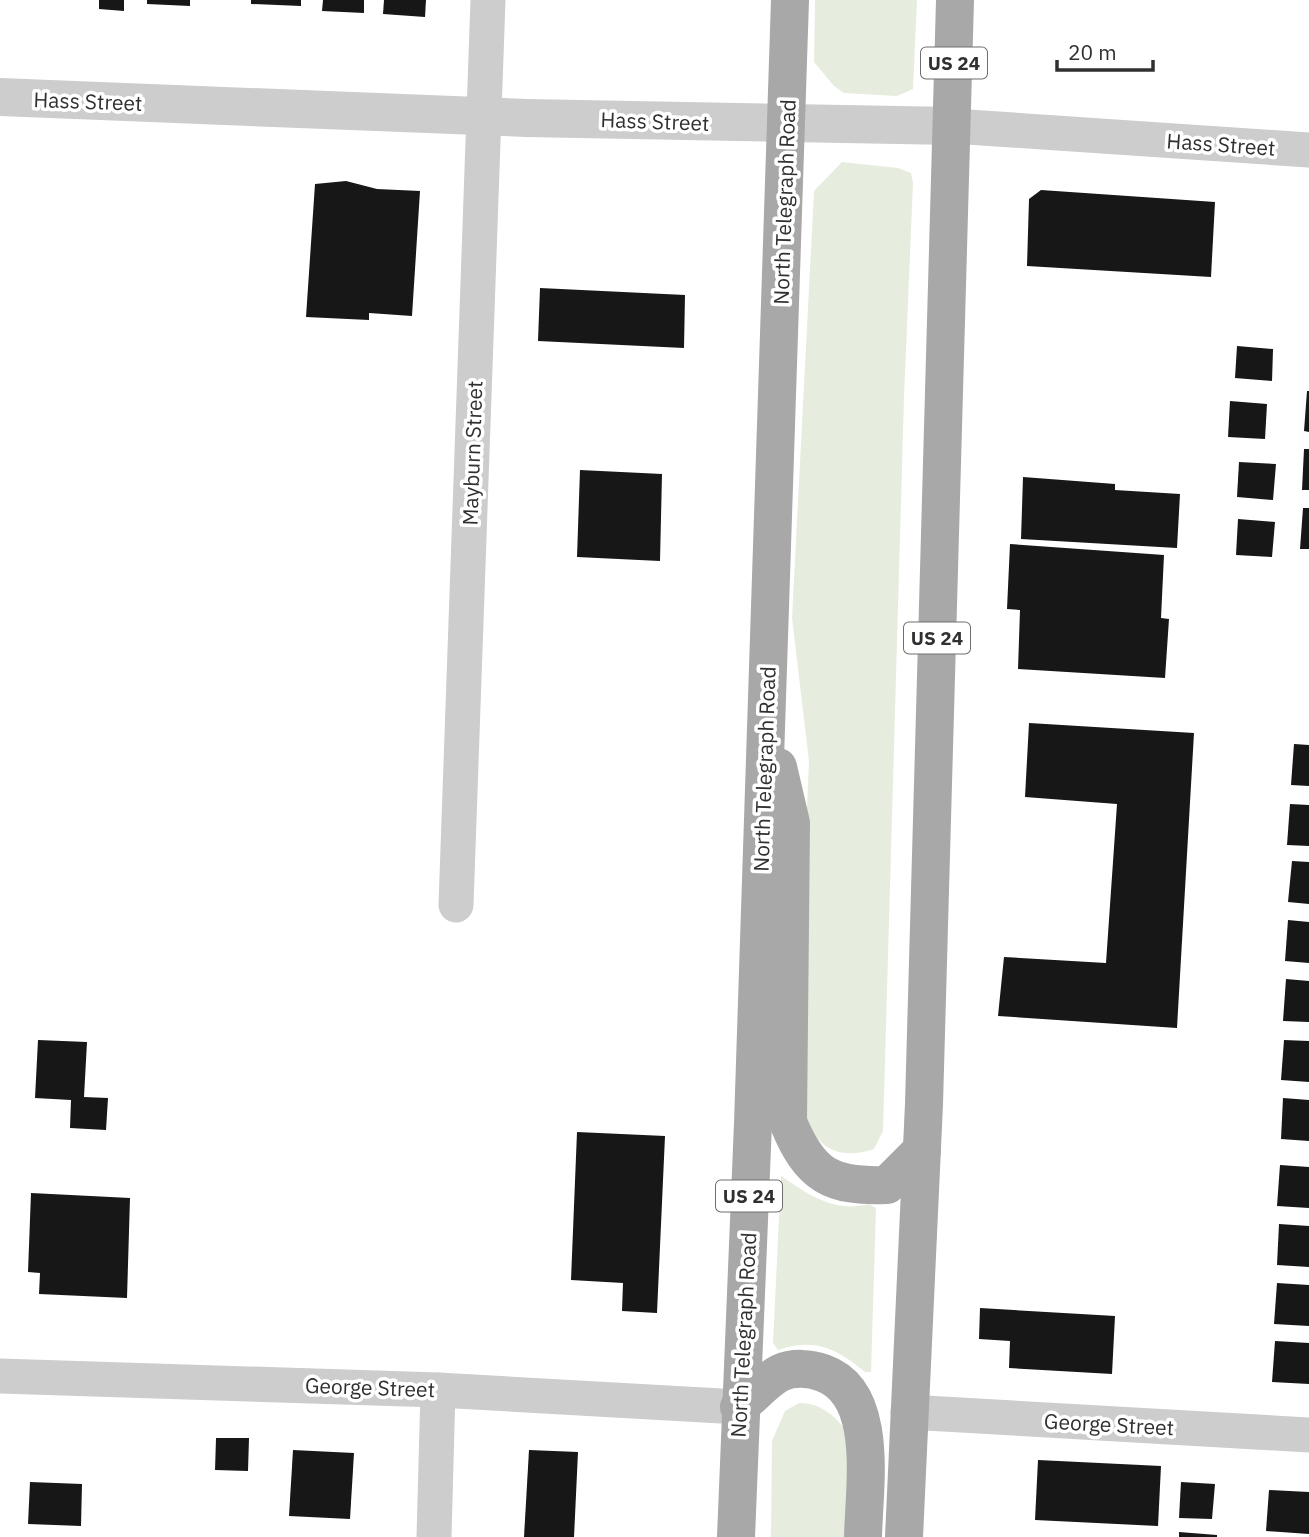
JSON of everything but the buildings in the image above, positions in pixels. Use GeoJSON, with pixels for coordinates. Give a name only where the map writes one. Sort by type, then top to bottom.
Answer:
{"type":"FeatureCollection","features":[{"type":"Feature","properties":{"kind":"main road","name":"North Telegraph Road"},"geometry":{"type":"LineString","coordinates":[[736,1537],[739,1407],[753,1123],[790,0]]}},
{"type":"Feature","properties":{"kind":"main road","name":"US 24"},"geometry":{"type":"LineString","coordinates":[[904,1537],[922,1150],[955,0]]}},
{"type":"Feature","properties":{"kind":"main road"},"geometry":{"type":"LineString","coordinates":[[766,717],[791,823],[788,1122],[801,1153],[827,1177],[852,1186],[887,1185],[922,1150]]}},
{"type":"Feature","properties":{"kind":"main road"},"geometry":{"type":"LineString","coordinates":[[739,1407],[780,1373],[797,1369],[815,1370],[838,1378],[851,1391],[859,1409],[863,1438],[863,1537]]}},
{"type":"Feature","properties":{"kind":"street","name":"Mayburn Street"},"geometry":{"type":"LineString","coordinates":[[456,905],[488,0]]}},
{"type":"Feature","properties":{"kind":"street","name":"Hass Street"},"geometry":{"type":"LineString","coordinates":[[0,97],[484,117],[786,125],[953,126],[1309,150]]}},
{"type":"Feature","properties":{"kind":"street","name":"George Street"},"geometry":{"type":"LineString","coordinates":[[0,1376],[439,1390],[739,1407]]}},
{"type":"Feature","properties":{"kind":"street"},"geometry":{"type":"LineString","coordinates":[[434,1537],[439,1390]]}},
{"type":"Feature","properties":{"kind":"street","name":"George Street"},"geometry":{"type":"LineString","coordinates":[[908,1412],[1309,1435]]}},
{"type":"Feature","properties":{"kind":"green space"},"geometry":{"type":"Polygon","coordinates":[[[815,0],[917,0],[913,89],[897,96],[844,93],[834,86],[814,62],[815,0]]]}},
{"type":"Feature","properties":{"kind":"green space"},"geometry":{"type":"Polygon","coordinates":[[[842,162],[898,168],[911,173],[913,183],[904,397],[883,1131],[874,1149],[856,1153],[842,1153],[820,1141],[805,1118],[795,1088],[809,761],[792,618],[814,191],[842,162]]]}},
{"type":"Feature","properties":{"kind":"green space"},"geometry":{"type":"Polygon","coordinates":[[[781,1176],[802,1190],[833,1204],[869,1204],[876,1208],[871,1372],[865,1372],[845,1357],[825,1348],[803,1345],[778,1350],[773,1343],[781,1176]]]}},
{"type":"Feature","properties":{"kind":"green space"},"geometry":{"type":"Polygon","coordinates":[[[799,1403],[814,1405],[826,1411],[846,1430],[849,1537],[771,1537],[772,1441],[785,1411],[799,1403]]]}}]}
